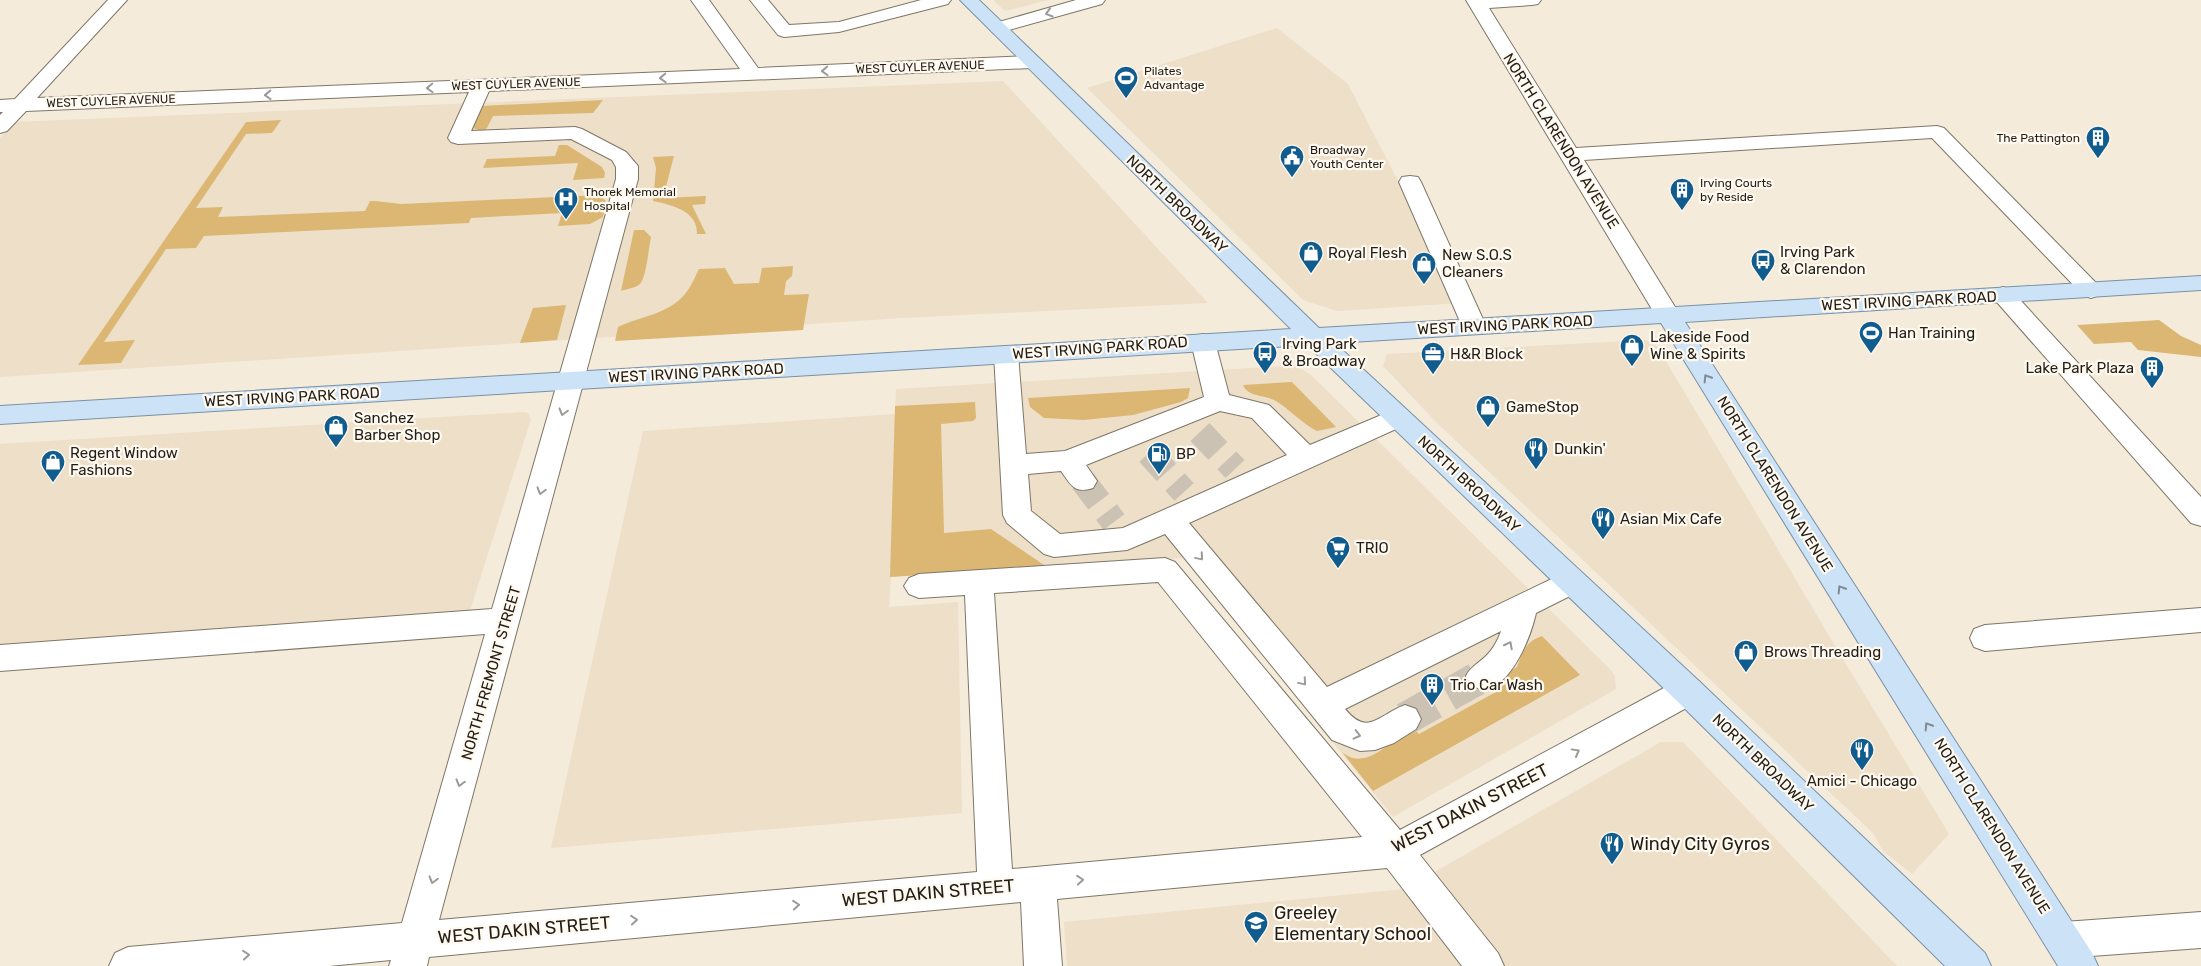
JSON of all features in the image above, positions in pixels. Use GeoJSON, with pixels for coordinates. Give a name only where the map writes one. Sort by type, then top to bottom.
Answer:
{"type":"FeatureCollection","features":[{"type":"Feature","properties":{"kind":"main road","name":"NORTH BROADWAY"},"geometry":{"type":"LineString","coordinates":[[969,0],[1312,335],[1688,691],[1972,966]]}},
{"type":"Feature","properties":{"kind":"main road","name":"WEST IRVING PARK ROAD"},"geometry":{"type":"LineString","coordinates":[[0,415],[2201,283]]}},
{"type":"Feature","properties":{"kind":"main road","name":"NORTH CLARENDON AVENUE"},"geometry":{"type":"LineString","coordinates":[[1668,315],[2072,953]]}},
{"type":"Feature","properties":{"kind":"street"},"geometry":{"type":"LineString","coordinates":[[0,127],[118,0]]}},
{"type":"Feature","properties":{"kind":"street"},"geometry":{"type":"LineString","coordinates":[[700,0],[753,74]]}},
{"type":"Feature","properties":{"kind":"street"},"geometry":{"type":"LineString","coordinates":[[759,0],[784,31],[839,27],[942,0]]}},
{"type":"Feature","properties":{"kind":"street"},"geometry":{"type":"LineString","coordinates":[[998,28],[1096,0]]}},
{"type":"Feature","properties":{"kind":"street"},"geometry":{"type":"LineString","coordinates":[[1475,1],[1532,0]]}},
{"type":"Feature","properties":{"kind":"street","name":"NORTH CLARENDON AVENUE"},"geometry":{"type":"LineString","coordinates":[[1475,1],[1668,315]]}},
{"type":"Feature","properties":{"kind":"street","name":"WEST CUYLER AVENUE"},"geometry":{"type":"LineString","coordinates":[[0,106],[1031,62]]}},
{"type":"Feature","properties":{"kind":"street","name":"NORTH FREMONT STREET"},"geometry":{"type":"LineString","coordinates":[[412,953],[626,184],[627,166],[619,156],[575,133],[458,138],[482,85]]}},
{"type":"Feature","properties":{"kind":"street"},"geometry":{"type":"LineString","coordinates":[[1570,155],[1937,132],[2091,290]]}},
{"type":"Feature","properties":{"kind":"street"},"geometry":{"type":"LineString","coordinates":[[1410,182],[1474,326]]}},
{"type":"Feature","properties":{"kind":"street"},"geometry":{"type":"LineString","coordinates":[[2003,295],[2201,515]]}},
{"type":"Feature","properties":{"kind":"street"},"geometry":{"type":"LineString","coordinates":[[1203,342],[1218,402]]}},
{"type":"Feature","properties":{"kind":"street"},"geometry":{"type":"LineString","coordinates":[[1006,354],[1017,514],[1054,546],[1169,519],[1191,499],[1242,476],[1306,458],[1398,417]]}},
{"type":"Feature","properties":{"kind":"street"},"geometry":{"type":"LineString","coordinates":[[1013,465],[1075,471],[1192,423],[1218,402]]}},
{"type":"Feature","properties":{"kind":"street"},"geometry":{"type":"LineString","coordinates":[[1218,402],[1260,411],[1306,458]]}},
{"type":"Feature","properties":{"kind":"street"},"geometry":{"type":"LineString","coordinates":[[1169,519],[1343,730],[1354,737],[1367,738],[1382,732],[1404,719]]}},
{"type":"Feature","properties":{"kind":"street"},"geometry":{"type":"LineString","coordinates":[[919,586],[1165,570],[1395,851],[1485,966]]}},
{"type":"Feature","properties":{"kind":"street"},"geometry":{"type":"LineString","coordinates":[[979,582],[995,887]]}},
{"type":"Feature","properties":{"kind":"street"},"geometry":{"type":"LineString","coordinates":[[1322,704],[1572,582]]}},
{"type":"Feature","properties":{"kind":"street"},"geometry":{"type":"LineString","coordinates":[[1482,676],[1497,666],[1504,655],[1519,624],[1523,606]]}},
{"type":"Feature","properties":{"kind":"street"},"geometry":{"type":"LineString","coordinates":[[0,658],[505,620]]}},
{"type":"Feature","properties":{"kind":"street"},"geometry":{"type":"LineString","coordinates":[[1985,638],[2201,620]]}},
{"type":"Feature","properties":{"kind":"street","name":"WEST DAKIN STREET"},"geometry":{"type":"LineString","coordinates":[[128,966],[412,953],[995,887],[1395,851],[1688,691]]}},
{"type":"Feature","properties":{"kind":"street"},"geometry":{"type":"LineString","coordinates":[[1038,884],[1043,966]]}},
{"type":"Feature","properties":{"kind":"street"},"geometry":{"type":"LineString","coordinates":[[2072,953],[2201,930]]}},
{"type":"Feature","properties":{"kind":"shaded area"},"geometry":{"type":"Polygon","coordinates":[[[993,0],[1049,0],[1005,11],[993,0]]]}},
{"type":"Feature","properties":{"kind":"shaded area"},"geometry":{"type":"Polygon","coordinates":[[[1277,28],[1348,84],[1461,303],[1337,311],[1303,300],[1087,88],[1277,28]]]}},
{"type":"Feature","properties":{"kind":"shaded area","name":"Thorek Memorial Hospital"},"geometry":{"type":"Polygon","coordinates":[[[1003,81],[1208,303],[902,318],[0,377],[0,138],[15,122],[1003,81]]]}},
{"type":"Feature","properties":{"kind":"shaded area"},"geometry":{"type":"Polygon","coordinates":[[[603,100],[593,113],[493,116],[487,128],[483,131],[472,128],[482,106],[603,100]]]}},
{"type":"Feature","properties":{"kind":"shaded area"},"geometry":{"type":"Polygon","coordinates":[[[281,120],[272,133],[246,134],[196,208],[223,207],[218,217],[365,211],[370,201],[401,204],[599,195],[606,201],[603,217],[590,224],[558,226],[562,213],[471,218],[469,223],[204,236],[196,248],[166,249],[104,342],[135,340],[121,363],[78,365],[246,122],[281,120]]]}},
{"type":"Feature","properties":{"kind":"shaded area"},"geometry":{"type":"Polygon","coordinates":[[[559,145],[567,145],[602,167],[605,173],[604,178],[573,180],[578,163],[483,168],[487,159],[555,156],[559,145]]]}},
{"type":"Feature","properties":{"kind":"shaded area"},"geometry":{"type":"Polygon","coordinates":[[[674,156],[663,198],[706,196],[705,204],[692,205],[706,234],[697,234],[693,220],[682,210],[653,201],[656,168],[653,157],[674,156]]]}},
{"type":"Feature","properties":{"kind":"shaded area"},"geometry":{"type":"Polygon","coordinates":[[[634,230],[644,230],[651,237],[646,269],[640,284],[621,291],[634,230]]]}},
{"type":"Feature","properties":{"kind":"shaded area"},"geometry":{"type":"Polygon","coordinates":[[[793,266],[792,276],[786,281],[784,295],[809,294],[803,330],[615,341],[618,327],[654,314],[678,301],[689,288],[699,269],[725,268],[734,284],[759,283],[762,268],[793,266]]]}},
{"type":"Feature","properties":{"kind":"shaded area"},"geometry":{"type":"Polygon","coordinates":[[[566,305],[557,340],[520,343],[533,308],[566,305]]]}},
{"type":"Feature","properties":{"kind":"shaded area"},"geometry":{"type":"Polygon","coordinates":[[[2159,320],[2181,336],[2201,345],[2201,357],[2138,350],[2131,342],[2094,344],[2077,325],[2159,320]]]}},
{"type":"Feature","properties":{"kind":"shaded area"},"geometry":{"type":"Polygon","coordinates":[[[1646,340],[1657,346],[1949,834],[1912,874],[1883,851],[1873,833],[1436,422],[1383,366],[1387,354],[1646,340]]]}},
{"type":"Feature","properties":{"kind":"shaded area"},"geometry":{"type":"Polygon","coordinates":[[[1296,366],[1310,374],[1610,669],[1615,676],[1616,689],[1393,817],[1184,558],[891,577],[889,607],[958,602],[962,813],[551,848],[643,431],[895,414],[896,389],[1296,366]]]}},
{"type":"Feature","properties":{"kind":"shaded area"},"geometry":{"type":"Polygon","coordinates":[[[1292,382],[1336,427],[1317,431],[1274,400],[1252,394],[1243,385],[1292,382]]]}},
{"type":"Feature","properties":{"kind":"shaded area"},"geometry":{"type":"Polygon","coordinates":[[[1190,388],[1188,398],[1181,402],[1133,415],[1084,420],[1044,418],[1030,407],[1028,398],[1190,388]]]}},
{"type":"Feature","properties":{"kind":"shaded area"},"geometry":{"type":"Polygon","coordinates":[[[975,402],[976,418],[973,421],[941,424],[944,533],[991,529],[1047,567],[890,577],[895,406],[975,402]]]}},
{"type":"Feature","properties":{"kind":"shaded area"},"geometry":{"type":"Polygon","coordinates":[[[528,413],[531,419],[466,623],[0,658],[0,444],[528,413]]]}},
{"type":"Feature","properties":{"kind":"shaded area"},"geometry":{"type":"Polygon","coordinates":[[[1542,636],[1580,675],[1373,791],[1342,752],[1353,758],[1369,757],[1384,748],[1411,726],[1419,734],[1496,692],[1489,684],[1517,667],[1528,644],[1542,636]]]}},
{"type":"Feature","properties":{"kind":"shaded area"},"geometry":{"type":"Polygon","coordinates":[[[1661,742],[1683,742],[1897,966],[1067,966],[1064,922],[1405,889],[1661,742]]]}},
{"type":"Feature","properties":{"kind":"tunnel"},"geometry":{"type":"LineString","coordinates":[[1200,432],[1235,469]]}},
{"type":"Feature","properties":{"kind":"tunnel"},"geometry":{"type":"LineString","coordinates":[[1149,453],[1184,492]]}},
{"type":"Feature","properties":{"kind":"tunnel"},"geometry":{"type":"LineString","coordinates":[[1083,481],[1114,522]]}},
{"type":"Feature","properties":{"kind":"tunnel"},"geometry":{"type":"LineString","coordinates":[[1405,719],[1482,676]]}},
{"type":"Feature","properties":{"kind":"place","name":"Pilates Advantage"},"geometry":{"type":"Point","coordinates":[1126,99]}},
{"type":"Feature","properties":{"kind":"place","name":"The Pattington"},"geometry":{"type":"Point","coordinates":[2098,159]}},
{"type":"Feature","properties":{"kind":"place","name":"Broadway Youth Center"},"geometry":{"type":"Point","coordinates":[1292,178]}},
{"type":"Feature","properties":{"kind":"place","name":"Irving Courts by Reside"},"geometry":{"type":"Point","coordinates":[1682,211]}},
{"type":"Feature","properties":{"kind":"place","name":"Thorek Memorial Hospital"},"geometry":{"type":"Point","coordinates":[566,220]}},
{"type":"Feature","properties":{"kind":"place","name":"Royal Flesh"},"geometry":{"type":"Point","coordinates":[1311,274]}},
{"type":"Feature","properties":{"kind":"place","name":"Irving Park & Clarendon"},"geometry":{"type":"Point","coordinates":[1763,282]}},
{"type":"Feature","properties":{"kind":"place","name":"New S.O.S Cleaners"},"geometry":{"type":"Point","coordinates":[1424,285]}},
{"type":"Feature","properties":{"kind":"place","name":"Han Training"},"geometry":{"type":"Point","coordinates":[1871,354]}},
{"type":"Feature","properties":{"kind":"place","name":"Lakeside Food Wine & Spirits"},"geometry":{"type":"Point","coordinates":[1632,367]}},
{"type":"Feature","properties":{"kind":"place","name":"Irving Park & Broadway"},"geometry":{"type":"Point","coordinates":[1265,374]}},
{"type":"Feature","properties":{"kind":"place","name":"H&R Block"},"geometry":{"type":"Point","coordinates":[1433,375]}},
{"type":"Feature","properties":{"kind":"place","name":"Lake Park Plaza"},"geometry":{"type":"Point","coordinates":[2152,389]}},
{"type":"Feature","properties":{"kind":"place","name":"GameStop"},"geometry":{"type":"Point","coordinates":[1488,428]}},
{"type":"Feature","properties":{"kind":"place","name":"Sanchez Barber Shop"},"geometry":{"type":"Point","coordinates":[336,448]}},
{"type":"Feature","properties":{"kind":"place","name":"Dunkin'"},"geometry":{"type":"Point","coordinates":[1536,470]}},
{"type":"Feature","properties":{"kind":"place","name":"BP"},"geometry":{"type":"Point","coordinates":[1159,475]}},
{"type":"Feature","properties":{"kind":"place","name":"Regent Window Fashions"},"geometry":{"type":"Point","coordinates":[53,483]}},
{"type":"Feature","properties":{"kind":"place","name":"Asian Mix Cafe"},"geometry":{"type":"Point","coordinates":[1603,540]}},
{"type":"Feature","properties":{"kind":"place","name":"TRIO"},"geometry":{"type":"Point","coordinates":[1338,569]}},
{"type":"Feature","properties":{"kind":"place","name":"Brows Threading"},"geometry":{"type":"Point","coordinates":[1746,673]}},
{"type":"Feature","properties":{"kind":"place","name":"Trio Car Wash"},"geometry":{"type":"Point","coordinates":[1432,706]}},
{"type":"Feature","properties":{"kind":"place","name":"Amici - Chicago"},"geometry":{"type":"Point","coordinates":[1862,771]}},
{"type":"Feature","properties":{"kind":"place","name":"Windy City Gyros"},"geometry":{"type":"Point","coordinates":[1612,865]}},
{"type":"Feature","properties":{"kind":"place","name":"Greeley Elementary School"},"geometry":{"type":"Point","coordinates":[1256,944]}}]}
